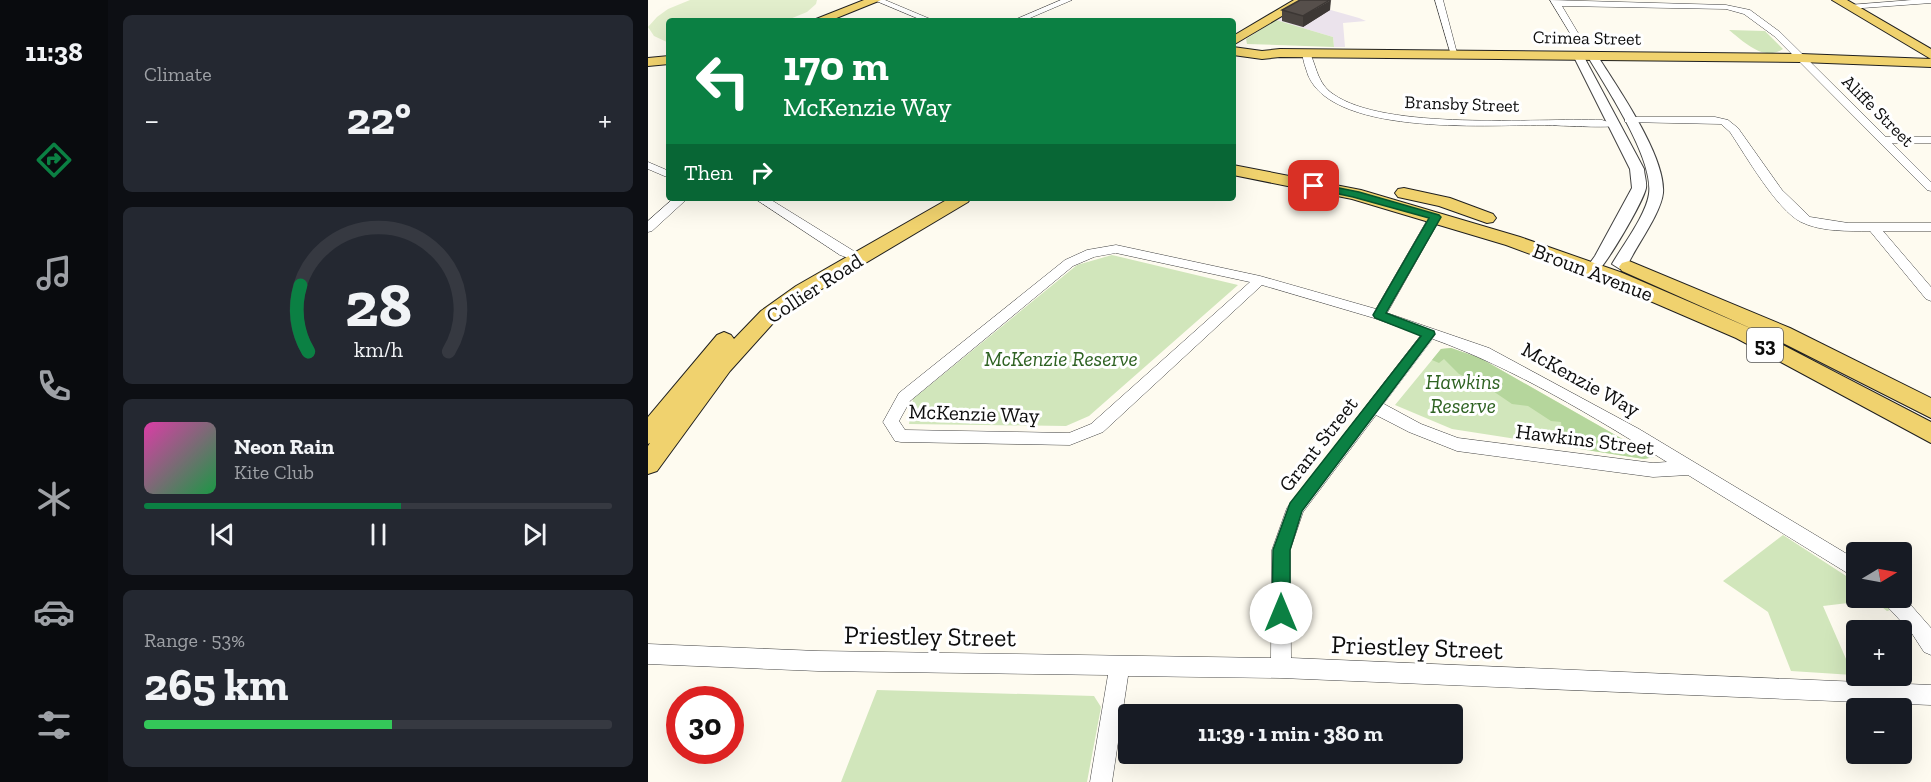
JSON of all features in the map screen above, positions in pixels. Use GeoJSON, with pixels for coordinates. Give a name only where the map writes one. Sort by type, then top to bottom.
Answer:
{"type":"FeatureCollection","features":[{"type":"Feature","properties":{"kind":"main road"},"geometry":{"type":"LineString","coordinates":[[814,18],[863,0]]}},
{"type":"Feature","properties":{"kind":"main road"},"geometry":{"type":"LineString","coordinates":[[825,18],[876,0]]}},
{"type":"Feature","properties":{"kind":"main road"},"geometry":{"type":"LineString","coordinates":[[1236,28],[1287,0]]}},
{"type":"Feature","properties":{"kind":"main road"},"geometry":{"type":"LineString","coordinates":[[1236,41],[1303,0]]}},
{"type":"Feature","properties":{"kind":"main road"},"geometry":{"type":"LineString","coordinates":[[1848,3],[1931,50]]}},
{"type":"Feature","properties":{"kind":"main road"},"geometry":{"type":"LineString","coordinates":[[1848,3],[1931,56]]}},
{"type":"Feature","properties":{"kind":"main road","name":"Crimea Street"},"geometry":{"type":"LineString","coordinates":[[1236,44],[1280,53]]}},
{"type":"Feature","properties":{"kind":"main road","name":"Crimea Street"},"geometry":{"type":"LineString","coordinates":[[1236,51],[1262,55],[1280,53],[1578,55],[1894,60],[1931,63]]}},
{"type":"Feature","properties":{"kind":"main road","name":"Crimea Street"},"geometry":{"type":"LineString","coordinates":[[1894,60],[1931,56]]}},
{"type":"Feature","properties":{"kind":"main road"},"geometry":{"type":"LineString","coordinates":[[648,63],[666,60]]}},
{"type":"Feature","properties":{"kind":"main road"},"geometry":{"type":"LineString","coordinates":[[648,63],[666,65]]}},
{"type":"Feature","properties":{"kind":"main road"},"geometry":{"type":"LineString","coordinates":[[648,73],[666,74]]}},
{"type":"Feature","properties":{"kind":"main road","name":"Broun Avenue"},"geometry":{"type":"LineString","coordinates":[[1236,157],[1444,202],[1607,267],[1752,318],[1893,387],[1931,410]]}},
{"type":"Feature","properties":{"kind":"main road","name":"Broun Avenue"},"geometry":{"type":"LineString","coordinates":[[1236,171],[1355,194],[1607,267],[1743,333],[1931,433]]}},
{"type":"Feature","properties":{"kind":"main road","name":"Collier Road"},"geometry":{"type":"LineString","coordinates":[[648,464],[697,397],[754,329],[852,255],[935,201]]}},
{"type":"Feature","properties":{"kind":"main road","name":"Collier Road"},"geometry":{"type":"LineString","coordinates":[[648,434],[704,363],[749,315],[795,279],[852,255],[956,201]]}},
{"type":"Feature","properties":{"kind":"street"},"geometry":{"type":"LineString","coordinates":[[876,0],[923,18]]}},
{"type":"Feature","properties":{"kind":"street"},"geometry":{"type":"LineString","coordinates":[[1023,18],[1068,0]]}},
{"type":"Feature","properties":{"kind":"street"},"geometry":{"type":"LineString","coordinates":[[1439,0],[1455,55]]}},
{"type":"Feature","properties":{"kind":"street"},"geometry":{"type":"LineString","coordinates":[[1848,3],[1931,1]]}},
{"type":"Feature","properties":{"kind":"street"},"geometry":{"type":"LineString","coordinates":[[1556,2],[1577,38]]}},
{"type":"Feature","properties":{"kind":"street","name":"Aliffe Street"},"geometry":{"type":"LineString","coordinates":[[1556,2],[1738,9],[1747,12],[1771,29],[1931,188]]}},
{"type":"Feature","properties":{"kind":"street","name":"Bransby Street"},"geometry":{"type":"LineString","coordinates":[[1306,53],[1311,78],[1325,92],[1350,106],[1381,116],[1416,121],[1614,125]]}},
{"type":"Feature","properties":{"kind":"street"},"geometry":{"type":"LineString","coordinates":[[1578,55],[1637,169],[1639,188],[1607,267]]}},
{"type":"Feature","properties":{"kind":"street"},"geometry":{"type":"LineString","coordinates":[[1592,56],[1629,120],[1655,173],[1656,195],[1607,267]]}},
{"type":"Feature","properties":{"kind":"street"},"geometry":{"type":"LineString","coordinates":[[1629,120],[1715,120],[1724,122],[1734,130],[1794,211],[1807,221],[1828,225],[1931,227]]}},
{"type":"Feature","properties":{"kind":"street"},"geometry":{"type":"LineString","coordinates":[[1884,140],[1931,140]]}},
{"type":"Feature","properties":{"kind":"street"},"geometry":{"type":"LineString","coordinates":[[648,165],[666,174]]}},
{"type":"Feature","properties":{"kind":"street"},"geometry":{"type":"LineString","coordinates":[[648,228],[677,201]]}},
{"type":"Feature","properties":{"kind":"street"},"geometry":{"type":"LineString","coordinates":[[765,201],[852,255]]}},
{"type":"Feature","properties":{"kind":"street"},"geometry":{"type":"LineString","coordinates":[[1379,315],[1436,217]]}},
{"type":"Feature","properties":{"kind":"street"},"geometry":{"type":"LineString","coordinates":[[1872,226],[1931,296]]}},
{"type":"Feature","properties":{"kind":"street","name":"McKenzie Way"},"geometry":{"type":"LineString","coordinates":[[1260,280],[1097,428],[1070,439],[901,436],[891,422],[904,397],[1069,263],[1091,253],[1116,249],[1260,280],[1379,315],[1484,352],[1634,433],[1846,563]]}},
{"type":"Feature","properties":{"kind":"street","name":"Grant Street"},"geometry":{"type":"LineString","coordinates":[[1281,668],[1281,550],[1296,508],[1429,334]]}},
{"type":"Feature","properties":{"kind":"street","name":"Hawkins Street"},"geometry":{"type":"LineString","coordinates":[[1375,407],[1415,428],[1457,444],[1653,470],[1691,468]]}},
{"type":"Feature","properties":{"kind":"street"},"geometry":{"type":"LineString","coordinates":[[1902,608],[1918,625],[1931,645]]}},
{"type":"Feature","properties":{"kind":"street","name":"Priestley Street"},"geometry":{"type":"LineString","coordinates":[[648,654],[829,662],[1281,668],[1929,699]]}},
{"type":"Feature","properties":{"kind":"street"},"geometry":{"type":"LineString","coordinates":[[1101,782],[1120,666]]}},
{"type":"Feature","properties":{"kind":"shaded area"},"geometry":{"type":"Polygon","coordinates":[[[1306,3],[1366,21],[1343,23],[1345,47],[1334,47],[1333,37],[1276,20],[1306,3]]]}},
{"type":"Feature","properties":{"kind":"green space"},"geometry":{"type":"Polygon","coordinates":[[[690,0],[817,0],[807,12],[792,18],[666,18],[666,42],[654,36],[648,27],[668,9],[690,0]]]}},
{"type":"Feature","properties":{"kind":"green space"},"geometry":{"type":"Polygon","coordinates":[[[1276,20],[1333,37],[1334,47],[1247,44],[1246,39],[1276,20]]]}},
{"type":"Feature","properties":{"kind":"green space"},"geometry":{"type":"Polygon","coordinates":[[[1729,30],[1765,31],[1783,49],[1769,53],[1762,52],[1748,45],[1729,30]]]}},
{"type":"Feature","properties":{"kind":"green space","name":"McKenzie Reserve"},"geometry":{"type":"Polygon","coordinates":[[[1112,255],[1238,285],[1089,416],[1066,426],[909,424],[913,399],[1077,265],[1112,255]]]}},
{"type":"Feature","properties":{"kind":"green space","name":"Hawkins Reserve"},"geometry":{"type":"Polygon","coordinates":[[[1451,348],[1480,358],[1654,457],[1644,459],[1452,429],[1395,405],[1441,349],[1451,348]]]}},
{"type":"Feature","properties":{"kind":"green space"},"geometry":{"type":"Polygon","coordinates":[[[1451,348],[1480,358],[1654,457],[1644,459],[1561,446],[1559,438],[1562,432],[1561,422],[1551,421],[1528,406],[1512,404],[1490,389],[1459,374],[1444,359],[1439,363],[1432,360],[1441,349],[1451,348]]]}},
{"type":"Feature","properties":{"kind":"green space"},"geometry":{"type":"Polygon","coordinates":[[[1783,535],[1846,576],[1846,603],[1823,606],[1846,659],[1846,675],[1791,671],[1768,612],[1723,581],[1783,535]]]}},
{"type":"Feature","properties":{"kind":"green space"},"geometry":{"type":"Polygon","coordinates":[[[877,690],[1094,696],[1101,707],[1087,782],[841,782],[877,690]]]}},
{"type":"Feature","properties":{"kind":"building"},"geometry":{"type":"Polygon","coordinates":[[[1300,0],[1330,0],[1303,16],[1282,10],[1300,0]]]}},
{"type":"Feature","properties":{"kind":"route"},"geometry":{"type":"LineString","coordinates":[[1281,613],[1281,550],[1296,508],[1429,334],[1379,315],[1436,217],[1355,194],[1314,186]]}}]}
